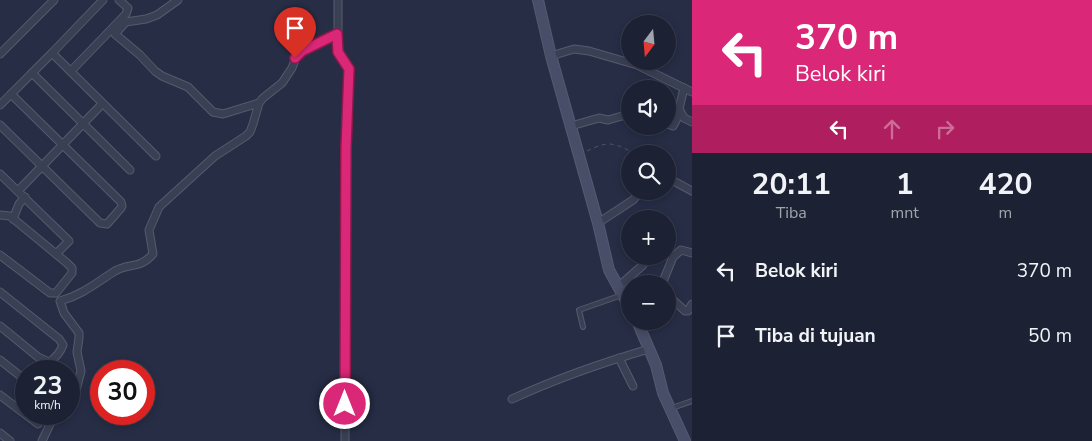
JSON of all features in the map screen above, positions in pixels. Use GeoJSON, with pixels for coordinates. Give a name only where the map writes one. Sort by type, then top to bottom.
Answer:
{"type":"FeatureCollection","features":[{"type":"Feature","properties":{"kind":"main road"},"geometry":{"type":"LineString","coordinates":[[538,0],[551,56],[598,223],[609,270],[620,291]]}},
{"type":"Feature","properties":{"kind":"main road"},"geometry":{"type":"LineString","coordinates":[[641,330],[656,365],[663,393],[685,441]]}},
{"type":"Feature","properties":{"kind":"street"},"geometry":{"type":"LineString","coordinates":[[0,54],[54,0]]}},
{"type":"Feature","properties":{"kind":"street"},"geometry":{"type":"LineString","coordinates":[[0,105],[103,0]]}},
{"type":"Feature","properties":{"kind":"street"},"geometry":{"type":"LineString","coordinates":[[71,71],[126,14],[128,8],[119,0]]}},
{"type":"Feature","properties":{"kind":"street"},"geometry":{"type":"LineString","coordinates":[[178,0],[157,15],[126,22],[115,34],[140,55],[155,71],[188,87],[214,112],[223,114],[259,103],[282,83],[293,66],[297,55],[337,34]]}},
{"type":"Feature","properties":{"kind":"street"},"geometry":{"type":"LineString","coordinates":[[338,0],[338,52],[349,69],[346,148],[345,441]]}},
{"type":"Feature","properties":{"kind":"street"},"geometry":{"type":"LineString","coordinates":[[551,56],[574,49],[589,51],[628,62],[692,92]]}},
{"type":"Feature","properties":{"kind":"street"},"geometry":{"type":"LineString","coordinates":[[52,53],[156,156]]}},
{"type":"Feature","properties":{"kind":"street"},"geometry":{"type":"LineString","coordinates":[[32,73],[130,170]]}},
{"type":"Feature","properties":{"kind":"street"},"geometry":{"type":"LineString","coordinates":[[684,88],[679,109],[684,118],[692,122]]}},
{"type":"Feature","properties":{"kind":"street"},"geometry":{"type":"LineString","coordinates":[[0,125],[100,223],[107,224],[121,208],[122,204],[11,94]]}},
{"type":"Feature","properties":{"kind":"street"},"geometry":{"type":"LineString","coordinates":[[79,360],[77,352],[79,338],[76,328],[64,313],[60,301],[82,293],[117,270],[146,262],[153,254],[149,230],[158,207],[215,156],[246,136],[253,124],[259,103]]}},
{"type":"Feature","properties":{"kind":"street"},"geometry":{"type":"LineString","coordinates":[[18,191],[102,104]]}},
{"type":"Feature","properties":{"kind":"street"},"geometry":{"type":"LineString","coordinates":[[676,120],[680,113]]}},
{"type":"Feature","properties":{"kind":"street"},"geometry":{"type":"LineString","coordinates":[[571,126],[600,118],[608,120],[621,116]]}},
{"type":"Feature","properties":{"kind":"street"},"geometry":{"type":"LineString","coordinates":[[0,174],[69,241],[56,254]]}},
{"type":"Feature","properties":{"kind":"street"},"geometry":{"type":"LineString","coordinates":[[676,182],[692,191]]}},
{"type":"Feature","properties":{"kind":"street"},"geometry":{"type":"LineString","coordinates":[[12,219],[24,198]]}},
{"type":"Feature","properties":{"kind":"street"},"geometry":{"type":"LineString","coordinates":[[598,223],[633,200]]}},
{"type":"Feature","properties":{"kind":"street"},"geometry":{"type":"LineString","coordinates":[[0,215],[5,215],[12,219],[56,254],[72,268],[72,273],[53,294],[0,255]]}},
{"type":"Feature","properties":{"kind":"street"},"geometry":{"type":"LineString","coordinates":[[666,275],[673,257],[681,250],[692,253]]}},
{"type":"Feature","properties":{"kind":"street"},"geometry":{"type":"LineString","coordinates":[[620,291],[643,265]]}},
{"type":"Feature","properties":{"kind":"street"},"geometry":{"type":"LineString","coordinates":[[0,292],[59,339],[62,345],[61,349],[52,361],[49,362],[38,357],[0,326]]}},
{"type":"Feature","properties":{"kind":"street"},"geometry":{"type":"LineString","coordinates":[[676,303],[685,311],[688,311],[692,304]]}},
{"type":"Feature","properties":{"kind":"street"},"geometry":{"type":"LineString","coordinates":[[512,399],[548,382],[650,349]]}},
{"type":"Feature","properties":{"kind":"street"},"geometry":{"type":"LineString","coordinates":[[619,358],[633,386]]}},
{"type":"Feature","properties":{"kind":"street"},"geometry":{"type":"LineString","coordinates":[[0,360],[15,372]]}},
{"type":"Feature","properties":{"kind":"street"},"geometry":{"type":"LineString","coordinates":[[0,395],[15,406]]}},
{"type":"Feature","properties":{"kind":"street"},"geometry":{"type":"LineString","coordinates":[[42,441],[50,425]]}},
{"type":"Feature","properties":{"kind":"street"},"geometry":{"type":"LineString","coordinates":[[0,433],[10,441]]}},
{"type":"Feature","properties":{"kind":"lane"},"geometry":{"type":"LineString","coordinates":[[583,327],[579,310],[620,291]]}},
{"type":"Feature","properties":{"kind":"lane"},"geometry":{"type":"LineString","coordinates":[[670,409],[692,401]]}},
{"type":"Feature","properties":{"kind":"path"},"geometry":{"type":"LineString","coordinates":[[579,156],[606,143],[612,143],[621,147]]}},
{"type":"Feature","properties":{"kind":"route"},"geometry":{"type":"LineString","coordinates":[[295,58],[302,51],[337,34],[338,52],[349,69],[346,148],[345,404]]}}]}
